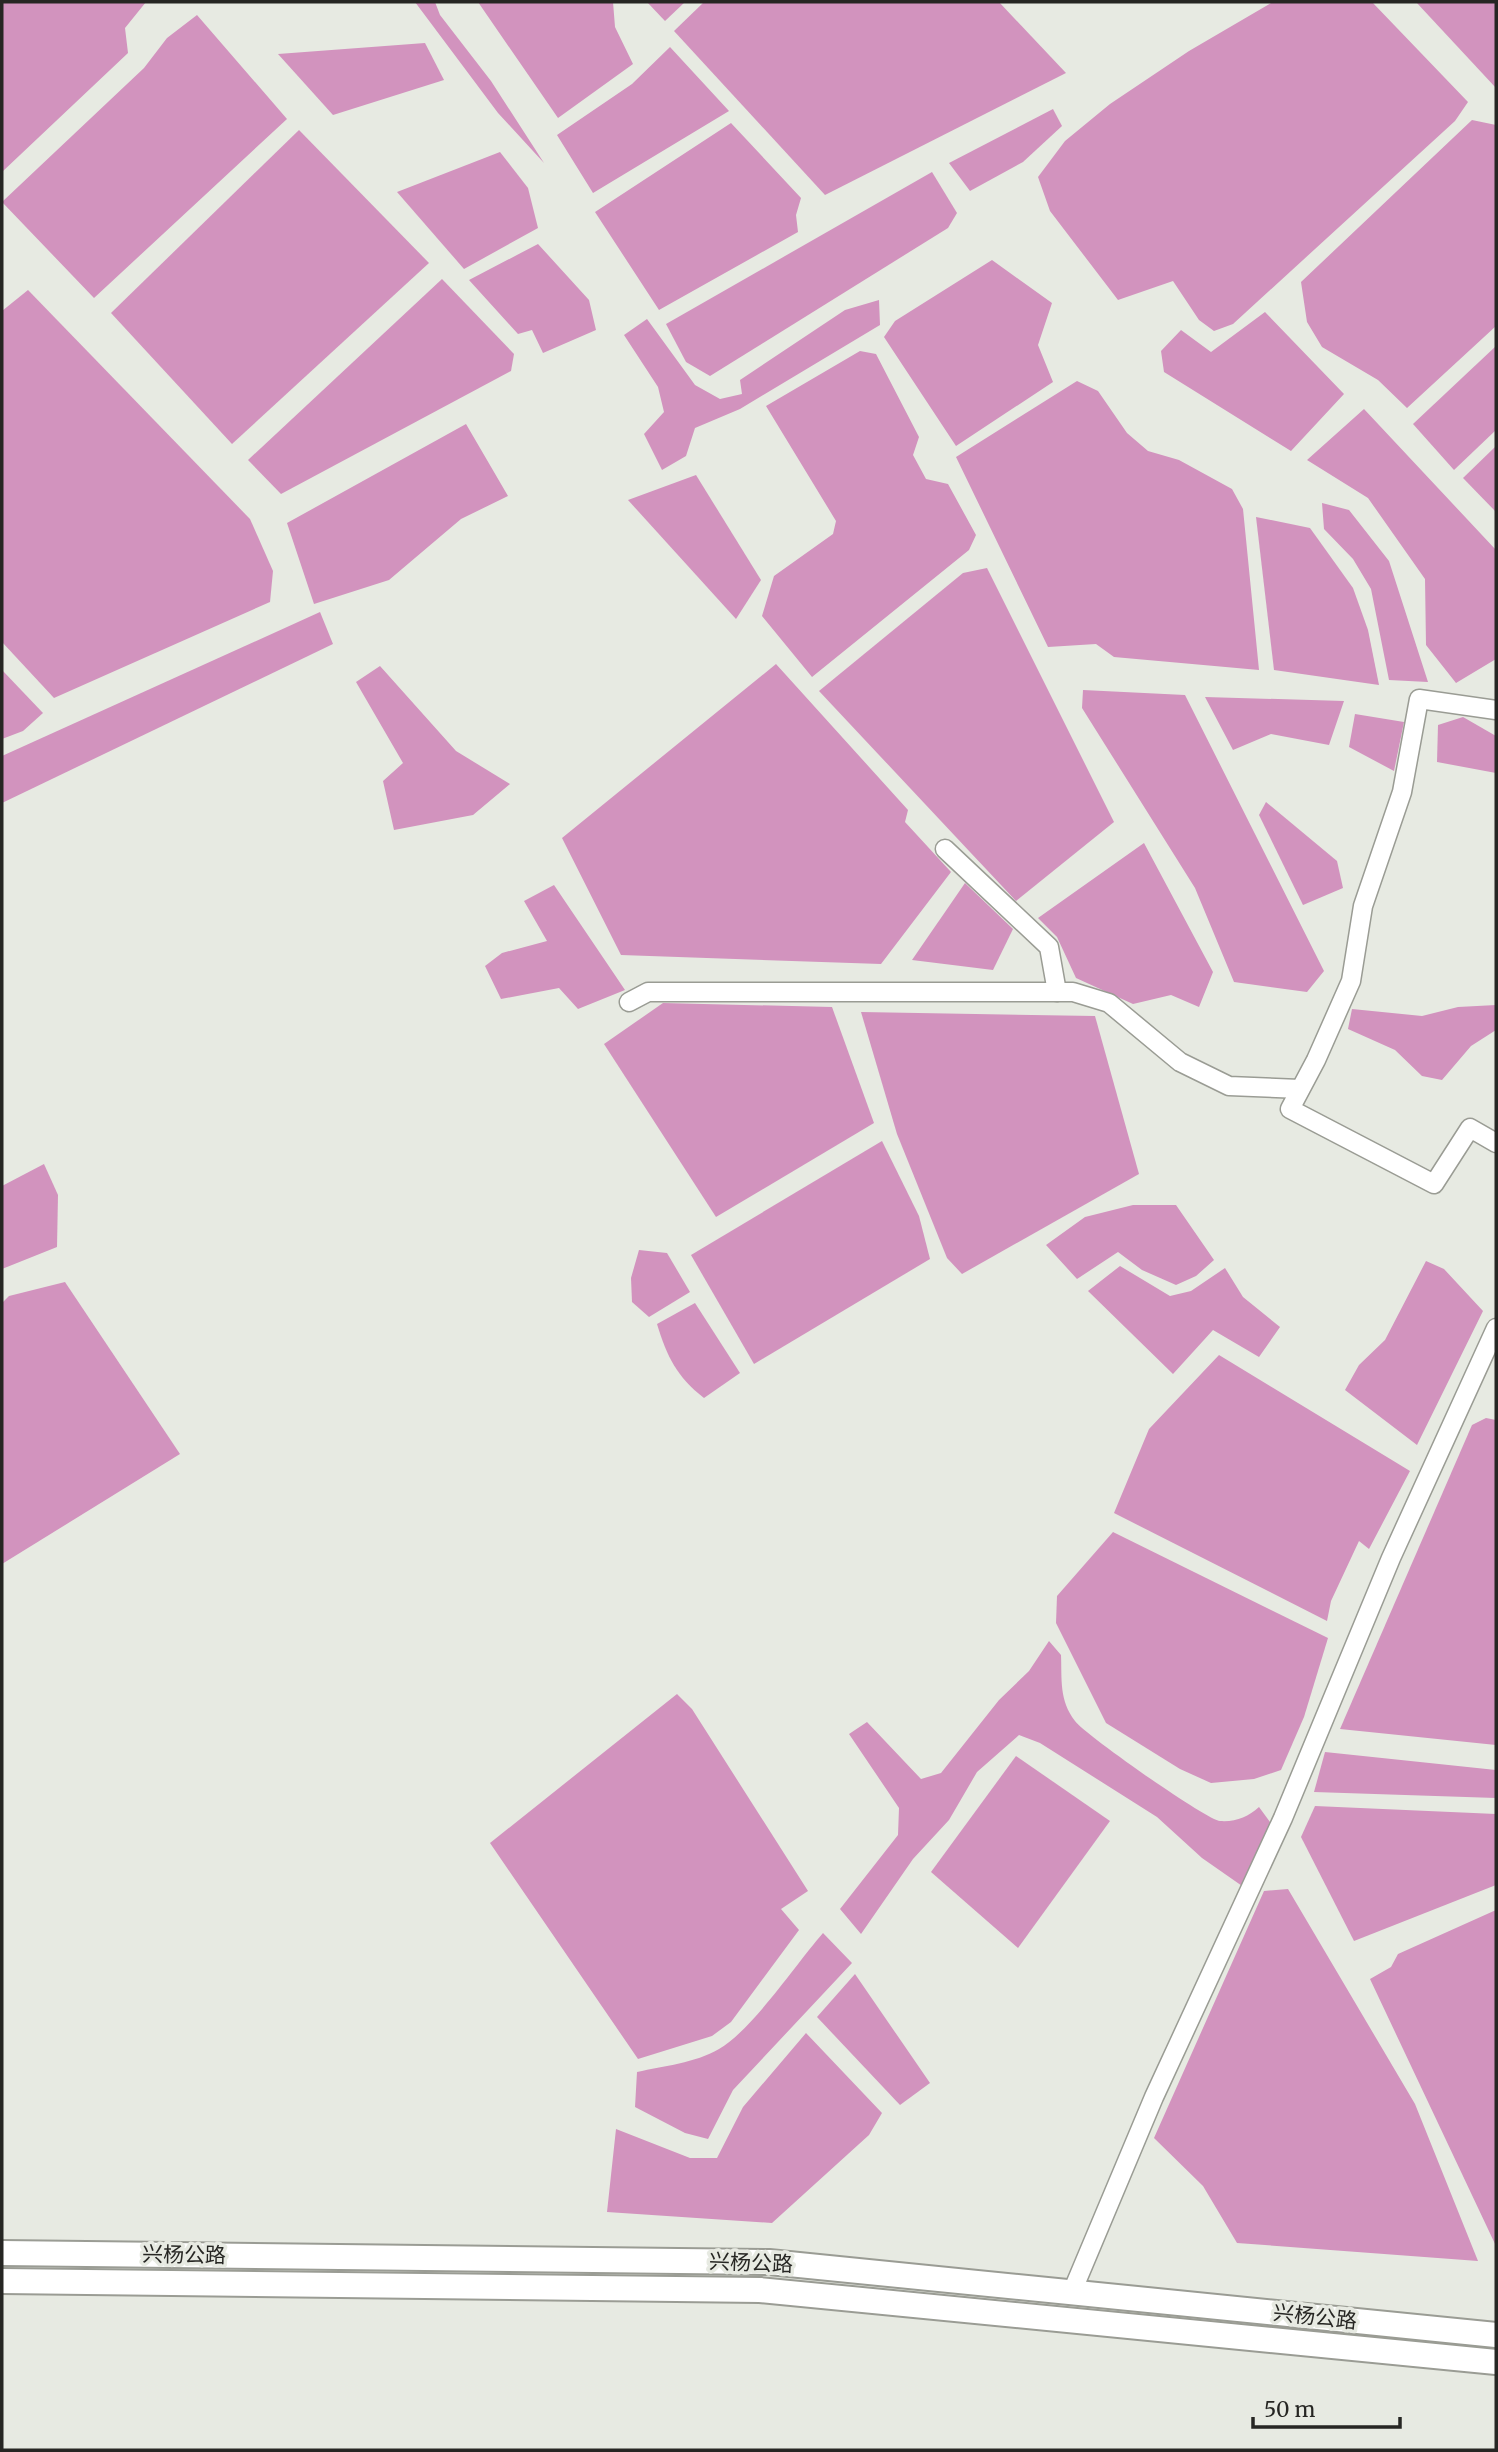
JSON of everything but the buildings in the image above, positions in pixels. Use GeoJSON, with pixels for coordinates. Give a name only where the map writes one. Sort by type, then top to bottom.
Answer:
{"type":"FeatureCollection","features":[{"type":"Feature","properties":{"kind":"main road","name":"兴杨公路"},"geometry":{"type":"LineString","coordinates":[[2,2253],[769,2262],[1496,2335]]}},
{"type":"Feature","properties":{"kind":"main road","name":"兴杨公路"},"geometry":{"type":"LineString","coordinates":[[2,2281],[760,2290],[1496,2362]]}},
{"type":"Feature","properties":{"kind":"street"},"geometry":{"type":"LineString","coordinates":[[1496,710],[1419,699],[1402,792],[1363,906],[1350,981],[1290,1109],[1434,1184],[1470,1128],[1496,1143]]}},
{"type":"Feature","properties":{"kind":"street"},"geometry":{"type":"LineString","coordinates":[[945,849],[1049,947],[1057,992]]}},
{"type":"Feature","properties":{"kind":"street"},"geometry":{"type":"LineString","coordinates":[[629,1002],[648,992],[1073,992],[1109,1003],[1180,1062],[1229,1087],[1300,1089]]}},
{"type":"Feature","properties":{"kind":"street"},"geometry":{"type":"LineString","coordinates":[[1072,2292],[1154,2097],[1283,1818],[1391,1559],[1496,1328]]}},
{"type":"Feature","properties":{"kind":"shaded area"},"geometry":{"type":"Polygon","coordinates":[[[2,2],[146,2],[125,28],[128,53],[2,172],[2,2]]]}},
{"type":"Feature","properties":{"kind":"shaded area"},"geometry":{"type":"Polygon","coordinates":[[[415,2],[435,2],[440,15],[491,81],[544,163],[498,113],[415,2]]]}},
{"type":"Feature","properties":{"kind":"shaded area"},"geometry":{"type":"Polygon","coordinates":[[[478,2],[613,2],[615,27],[633,64],[558,118],[478,2]]]}},
{"type":"Feature","properties":{"kind":"shaded area"},"geometry":{"type":"Polygon","coordinates":[[[647,2],[685,2],[665,21],[647,2]]]}},
{"type":"Feature","properties":{"kind":"shaded area"},"geometry":{"type":"Polygon","coordinates":[[[704,2],[999,2],[1066,73],[825,195],[674,31],[704,2]]]}},
{"type":"Feature","properties":{"kind":"shaded area"},"geometry":{"type":"Polygon","coordinates":[[[1273,2],[1372,2],[1468,102],[1455,121],[1233,324],[1214,331],[1199,320],[1173,281],[1118,300],[1050,211],[1038,177],[1065,141],[1110,104],[1189,51],[1273,2]]]}},
{"type":"Feature","properties":{"kind":"shaded area"},"geometry":{"type":"Polygon","coordinates":[[[1416,2],[1496,2],[1496,88],[1416,2]]]}},
{"type":"Feature","properties":{"kind":"shaded area"},"geometry":{"type":"Polygon","coordinates":[[[197,15],[287,119],[94,298],[2,202],[144,68],[167,38],[197,15]]]}},
{"type":"Feature","properties":{"kind":"shaded area"},"geometry":{"type":"Polygon","coordinates":[[[425,43],[444,80],[333,115],[278,54],[425,43]]]}},
{"type":"Feature","properties":{"kind":"shaded area"},"geometry":{"type":"Polygon","coordinates":[[[670,47],[729,111],[593,193],[557,135],[632,84],[670,47]]]}},
{"type":"Feature","properties":{"kind":"shaded area"},"geometry":{"type":"Polygon","coordinates":[[[1053,109],[1062,126],[1023,162],[970,191],[949,163],[1053,109]]]}},
{"type":"Feature","properties":{"kind":"shaded area"},"geometry":{"type":"Polygon","coordinates":[[[1472,120],[1496,125],[1496,326],[1407,408],[1378,380],[1322,347],[1307,322],[1301,282],[1472,120]]]}},
{"type":"Feature","properties":{"kind":"shaded area"},"geometry":{"type":"Polygon","coordinates":[[[731,123],[801,198],[796,215],[798,232],[659,310],[595,212],[731,123]]]}},
{"type":"Feature","properties":{"kind":"shaded area"},"geometry":{"type":"Polygon","coordinates":[[[299,130],[429,263],[232,444],[111,313],[299,130]]]}},
{"type":"Feature","properties":{"kind":"shaded area"},"geometry":{"type":"Polygon","coordinates":[[[500,152],[528,188],[538,228],[464,269],[397,192],[500,152]]]}},
{"type":"Feature","properties":{"kind":"shaded area"},"geometry":{"type":"Polygon","coordinates":[[[932,172],[957,213],[948,228],[710,376],[686,362],[666,324],[932,172]]]}},
{"type":"Feature","properties":{"kind":"shaded area"},"geometry":{"type":"Polygon","coordinates":[[[538,244],[589,300],[596,330],[543,353],[532,330],[518,334],[469,280],[538,244]]]}},
{"type":"Feature","properties":{"kind":"shaded area"},"geometry":{"type":"Polygon","coordinates":[[[992,260],[1052,303],[1038,345],[1053,382],[956,446],[884,337],[895,321],[992,260]]]}},
{"type":"Feature","properties":{"kind":"shaded area"},"geometry":{"type":"Polygon","coordinates":[[[442,279],[514,354],[511,371],[281,494],[248,460],[442,279]]]}},
{"type":"Feature","properties":{"kind":"shaded area"},"geometry":{"type":"Polygon","coordinates":[[[28,290],[250,519],[273,571],[270,602],[54,698],[2,642],[2,311],[28,290]]]}},
{"type":"Feature","properties":{"kind":"shaded area"},"geometry":{"type":"Polygon","coordinates":[[[879,300],[880,325],[740,409],[695,428],[686,456],[662,470],[644,434],[664,412],[658,387],[624,335],[647,319],[695,385],[720,399],[742,394],[740,380],[845,310],[879,300]]]}},
{"type":"Feature","properties":{"kind":"shaded area"},"geometry":{"type":"Polygon","coordinates":[[[1265,312],[1344,394],[1291,451],[1164,372],[1161,351],[1181,330],[1211,352],[1265,312]]]}},
{"type":"Feature","properties":{"kind":"shaded area"},"geometry":{"type":"Polygon","coordinates":[[[1496,346],[1496,430],[1454,470],[1413,424],[1496,346]]]}},
{"type":"Feature","properties":{"kind":"shaded area"},"geometry":{"type":"Polygon","coordinates":[[[860,351],[876,354],[919,437],[913,455],[926,479],[948,484],[976,535],[969,550],[812,677],[762,616],[774,576],[833,534],[836,521],[766,406],[860,351]]]}},
{"type":"Feature","properties":{"kind":"shaded area"},"geometry":{"type":"Polygon","coordinates":[[[1077,381],[1098,391],[1127,433],[1148,451],[1179,460],[1232,489],[1243,509],[1259,670],[1114,657],[1096,644],[1048,647],[956,457],[1077,381]]]}},
{"type":"Feature","properties":{"kind":"shaded area"},"geometry":{"type":"Polygon","coordinates":[[[1364,409],[1496,550],[1496,659],[1456,683],[1426,645],[1425,579],[1368,498],[1307,460],[1364,409]]]}},
{"type":"Feature","properties":{"kind":"shaded area"},"geometry":{"type":"Polygon","coordinates":[[[466,424],[508,496],[461,519],[389,580],[314,604],[287,523],[466,424]]]}},
{"type":"Feature","properties":{"kind":"shaded area"},"geometry":{"type":"Polygon","coordinates":[[[1496,446],[1496,512],[1463,478],[1496,446]]]}},
{"type":"Feature","properties":{"kind":"shaded area"},"geometry":{"type":"Polygon","coordinates":[[[696,475],[761,580],[736,619],[628,500],[696,475]]]}},
{"type":"Feature","properties":{"kind":"shaded area"},"geometry":{"type":"Polygon","coordinates":[[[1322,503],[1349,510],[1389,561],[1428,682],[1389,680],[1371,589],[1353,559],[1324,529],[1322,503]]]}},
{"type":"Feature","properties":{"kind":"shaded area"},"geometry":{"type":"Polygon","coordinates":[[[1256,517],[1310,528],[1353,588],[1368,630],[1379,685],[1274,670],[1256,517]]]}},
{"type":"Feature","properties":{"kind":"shaded area"},"geometry":{"type":"Polygon","coordinates":[[[987,568],[1114,822],[1016,901],[819,691],[963,573],[987,568]]]}},
{"type":"Feature","properties":{"kind":"shaded area"},"geometry":{"type":"Polygon","coordinates":[[[320,612],[333,644],[2,803],[2,756],[320,612]]]}},
{"type":"Feature","properties":{"kind":"shaded area"},"geometry":{"type":"Polygon","coordinates":[[[776,664],[908,810],[905,822],[951,872],[881,964],[621,955],[562,838],[776,664]]]}},
{"type":"Feature","properties":{"kind":"shaded area"},"geometry":{"type":"Polygon","coordinates":[[[380,666],[456,751],[510,784],[473,815],[394,830],[383,781],[403,763],[356,682],[380,666]]]}},
{"type":"Feature","properties":{"kind":"shaded area"},"geometry":{"type":"Polygon","coordinates":[[[2,670],[43,713],[23,731],[2,739],[2,670]]]}},
{"type":"Feature","properties":{"kind":"shaded area"},"geometry":{"type":"Polygon","coordinates":[[[1083,690],[1185,695],[1324,971],[1307,992],[1234,982],[1195,888],[1082,708],[1083,690]]]}},
{"type":"Feature","properties":{"kind":"shaded area"},"geometry":{"type":"Polygon","coordinates":[[[1205,697],[1344,701],[1329,745],[1271,734],[1233,750],[1205,697]]]}},
{"type":"Feature","properties":{"kind":"shaded area"},"geometry":{"type":"Polygon","coordinates":[[[1355,714],[1404,722],[1394,771],[1349,747],[1355,714]]]}},
{"type":"Feature","properties":{"kind":"shaded area"},"geometry":{"type":"Polygon","coordinates":[[[1463,717],[1496,736],[1496,773],[1437,762],[1438,725],[1463,717]]]}},
{"type":"Feature","properties":{"kind":"shaded area"},"geometry":{"type":"Polygon","coordinates":[[[1266,802],[1337,861],[1343,888],[1303,905],[1259,815],[1266,802]]]}},
{"type":"Feature","properties":{"kind":"shaded area"},"geometry":{"type":"Polygon","coordinates":[[[1144,843],[1213,972],[1199,1007],[1171,995],[1133,1004],[1076,978],[1057,937],[1038,918],[1144,843]]]}},
{"type":"Feature","properties":{"kind":"shaded area"},"geometry":{"type":"Polygon","coordinates":[[[965,883],[1013,929],[993,970],[912,960],[965,883]]]}},
{"type":"Feature","properties":{"kind":"shaded area"},"geometry":{"type":"Polygon","coordinates":[[[554,885],[625,990],[578,1009],[559,988],[501,999],[485,966],[502,953],[547,941],[524,901],[554,885]]]}},
{"type":"Feature","properties":{"kind":"shaded area"},"geometry":{"type":"Polygon","coordinates":[[[663,1003],[832,1007],[874,1123],[716,1217],[604,1044],[663,1003]]]}},
{"type":"Feature","properties":{"kind":"shaded area"},"geometry":{"type":"Polygon","coordinates":[[[1496,1005],[1496,1030],[1471,1046],[1442,1080],[1422,1076],[1395,1050],[1348,1029],[1352,1009],[1422,1016],[1458,1007],[1496,1005]]]}},
{"type":"Feature","properties":{"kind":"shaded area"},"geometry":{"type":"Polygon","coordinates":[[[861,1012],[1095,1016],[1139,1174],[962,1274],[947,1258],[897,1134],[861,1012]]]}},
{"type":"Feature","properties":{"kind":"shaded area"},"geometry":{"type":"Polygon","coordinates":[[[882,1141],[919,1216],[930,1259],[754,1364],[691,1255],[882,1141]]]}},
{"type":"Feature","properties":{"kind":"shaded area"},"geometry":{"type":"Polygon","coordinates":[[[44,1164],[58,1195],[57,1247],[2,1269],[2,1186],[44,1164]]]}},
{"type":"Feature","properties":{"kind":"shaded area"},"geometry":{"type":"Polygon","coordinates":[[[1133,1205],[1176,1205],[1214,1260],[1196,1276],[1176,1285],[1142,1270],[1118,1252],[1077,1279],[1046,1245],[1085,1217],[1133,1205]]]}},
{"type":"Feature","properties":{"kind":"shaded area"},"geometry":{"type":"Polygon","coordinates":[[[639,1250],[667,1253],[690,1292],[649,1317],[632,1302],[631,1278],[639,1250]]]}},
{"type":"Feature","properties":{"kind":"shaded area"},"geometry":{"type":"Polygon","coordinates":[[[1426,1261],[1444,1269],[1483,1311],[1417,1445],[1345,1390],[1359,1365],[1385,1340],[1426,1261]]]}},
{"type":"Feature","properties":{"kind":"shaded area"},"geometry":{"type":"Polygon","coordinates":[[[1120,1266],[1170,1296],[1191,1291],[1225,1268],[1243,1297],[1280,1327],[1259,1357],[1213,1330],[1173,1374],[1088,1291],[1120,1266]]]}},
{"type":"Feature","properties":{"kind":"shaded area"},"geometry":{"type":"Polygon","coordinates":[[[65,1282],[180,1454],[2,1564],[2,1303],[9,1296],[65,1282]]]}},
{"type":"Feature","properties":{"kind":"shaded area"},"geometry":{"type":"Polygon","coordinates":[[[695,1303],[740,1373],[704,1398],[674,1366],[657,1324],[695,1303]]]}},
{"type":"Feature","properties":{"kind":"shaded area"},"geometry":{"type":"Polygon","coordinates":[[[1219,1355],[1410,1471],[1369,1549],[1359,1541],[1331,1601],[1327,1621],[1114,1513],[1149,1429],[1219,1355]]]}},
{"type":"Feature","properties":{"kind":"shaded area"},"geometry":{"type":"Polygon","coordinates":[[[1486,1418],[1496,1420],[1496,1745],[1340,1729],[1472,1425],[1486,1418]]]}},
{"type":"Feature","properties":{"kind":"shaded area"},"geometry":{"type":"Polygon","coordinates":[[[1113,1532],[1328,1638],[1304,1717],[1281,1770],[1254,1779],[1211,1783],[1180,1769],[1106,1723],[1056,1623],[1057,1596],[1113,1532]]]}},
{"type":"Feature","properties":{"kind":"shaded area"},"geometry":{"type":"Polygon","coordinates":[[[1049,1641],[1061,1655],[1062,1689],[1066,1705],[1083,1729],[1171,1793],[1220,1821],[1236,1820],[1259,1807],[1273,1826],[1245,1888],[1202,1858],[1157,1817],[1040,1743],[1019,1735],[977,1772],[949,1820],[913,1859],[861,1934],[840,1909],[898,1835],[899,1808],[849,1734],[867,1722],[921,1779],[941,1773],[999,1700],[1029,1671],[1049,1641]]]}},
{"type":"Feature","properties":{"kind":"shaded area"},"geometry":{"type":"Polygon","coordinates":[[[677,1694],[692,1709],[808,1891],[781,1909],[799,1930],[731,2022],[712,2036],[638,2059],[490,1843],[677,1694]]]}},
{"type":"Feature","properties":{"kind":"shaded area"},"geometry":{"type":"Polygon","coordinates":[[[1325,1752],[1496,1770],[1496,1798],[1314,1792],[1325,1752]]]}},
{"type":"Feature","properties":{"kind":"shaded area"},"geometry":{"type":"Polygon","coordinates":[[[1016,1756],[1110,1821],[1018,1948],[931,1872],[1016,1756]]]}},
{"type":"Feature","properties":{"kind":"shaded area"},"geometry":{"type":"Polygon","coordinates":[[[1315,1806],[1496,1814],[1496,1885],[1354,1941],[1301,1837],[1315,1806]]]}},
{"type":"Feature","properties":{"kind":"shaded area"},"geometry":{"type":"Polygon","coordinates":[[[1288,1889],[1415,2104],[1478,2261],[1237,2243],[1203,2186],[1154,2138],[1264,1891],[1288,1889]]]}},
{"type":"Feature","properties":{"kind":"shaded area"},"geometry":{"type":"Polygon","coordinates":[[[1496,1910],[1496,2246],[1370,1979],[1391,1967],[1398,1954],[1496,1910]]]}},
{"type":"Feature","properties":{"kind":"shaded area"},"geometry":{"type":"Polygon","coordinates":[[[823,1933],[852,1963],[733,2090],[708,2139],[685,2133],[635,2107],[637,2072],[700,2058],[732,2040],[759,2012],[823,1933]]]}},
{"type":"Feature","properties":{"kind":"shaded area"},"geometry":{"type":"Polygon","coordinates":[[[855,1974],[930,2083],[900,2105],[817,2017],[855,1974]]]}},
{"type":"Feature","properties":{"kind":"shaded area"},"geometry":{"type":"Polygon","coordinates":[[[806,2033],[882,2113],[869,2135],[772,2223],[607,2212],[616,2129],[690,2158],[717,2158],[743,2107],[806,2033]]]}}]}
